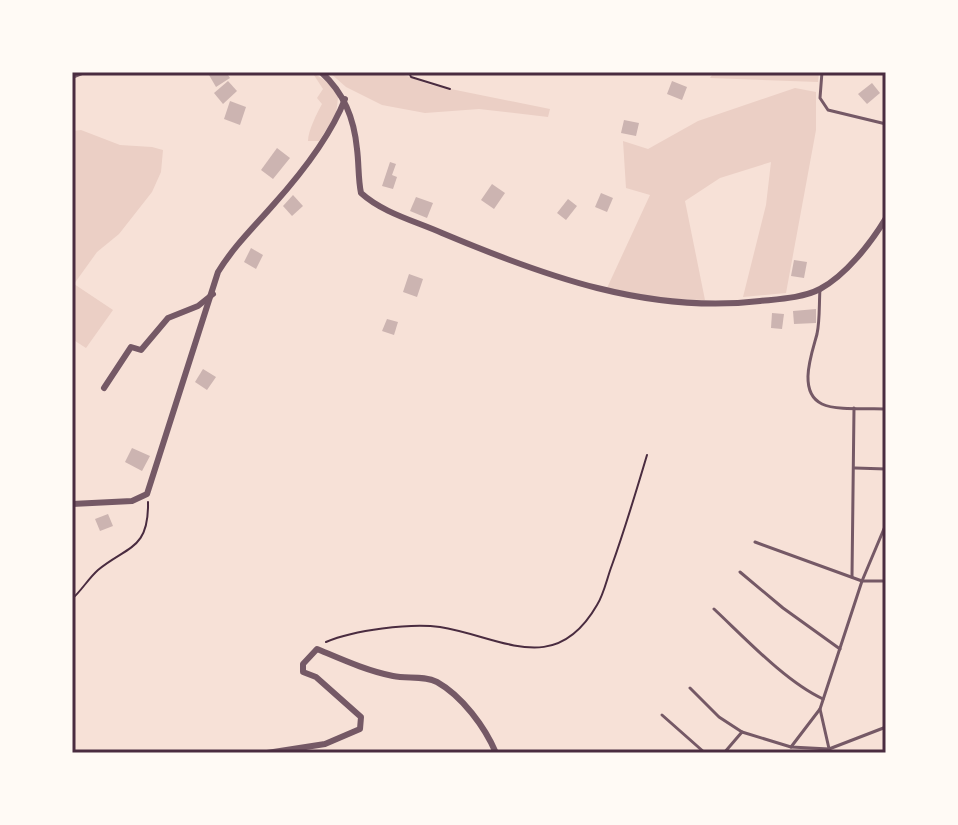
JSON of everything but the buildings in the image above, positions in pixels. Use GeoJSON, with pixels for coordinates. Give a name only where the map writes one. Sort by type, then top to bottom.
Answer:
{"type":"FeatureCollection","features":[{"type":"Feature","properties":{"kind":"street"},"geometry":{"type":"LineString","coordinates":[[72,76],[82,72]]}},
{"type":"Feature","properties":{"kind":"street"},"geometry":{"type":"LineString","coordinates":[[321,72],[338,87],[345,99],[357,147],[361,193],[376,207],[478,248],[591,288],[665,302],[742,303],[786,298],[820,289],[858,254],[886,218]]}},
{"type":"Feature","properties":{"kind":"street"},"geometry":{"type":"LineString","coordinates":[[72,504],[132,501],[147,494],[218,272],[232,249],[278,200],[322,142],[345,99]]}},
{"type":"Feature","properties":{"kind":"street"},"geometry":{"type":"LineString","coordinates":[[104,388],[131,347],[141,350],[168,318],[198,306],[213,294]]}},
{"type":"Feature","properties":{"kind":"street"},"geometry":{"type":"LineString","coordinates":[[267,753],[325,744],[360,729],[361,717],[316,677],[303,672],[303,664],[317,649],[379,672],[435,681],[460,701],[489,735],[496,753]]}},
{"type":"Feature","properties":{"kind":"lane"},"geometry":{"type":"LineString","coordinates":[[822,72],[820,98],[828,110],[886,124]]}},
{"type":"Feature","properties":{"kind":"lane"},"geometry":{"type":"LineString","coordinates":[[820,289],[817,332],[809,357],[809,383],[814,397],[823,405],[886,409]]}},
{"type":"Feature","properties":{"kind":"lane"},"geometry":{"type":"LineString","coordinates":[[852,577],[854,408]]}},
{"type":"Feature","properties":{"kind":"lane"},"geometry":{"type":"LineString","coordinates":[[855,468],[886,469]]}},
{"type":"Feature","properties":{"kind":"lane"},"geometry":{"type":"LineString","coordinates":[[791,747],[820,709],[862,581],[886,524]]}},
{"type":"Feature","properties":{"kind":"lane"},"geometry":{"type":"LineString","coordinates":[[755,542],[862,581],[886,581]]}},
{"type":"Feature","properties":{"kind":"lane"},"geometry":{"type":"LineString","coordinates":[[740,572],[840,649]]}},
{"type":"Feature","properties":{"kind":"lane"},"geometry":{"type":"LineString","coordinates":[[714,609],[762,654],[812,694],[823,699]]}},
{"type":"Feature","properties":{"kind":"lane"},"geometry":{"type":"LineString","coordinates":[[690,688],[719,717],[742,732],[753,738],[791,747],[829,752],[886,727]]}},
{"type":"Feature","properties":{"kind":"lane"},"geometry":{"type":"LineString","coordinates":[[820,709],[829,752]]}},
{"type":"Feature","properties":{"kind":"lane"},"geometry":{"type":"LineString","coordinates":[[662,715],[705,753]]}},
{"type":"Feature","properties":{"kind":"lane"},"geometry":{"type":"LineString","coordinates":[[724,753],[742,732]]}},
{"type":"Feature","properties":{"kind":"path"},"geometry":{"type":"LineString","coordinates":[[409,72],[411,77],[450,89]]}},
{"type":"Feature","properties":{"kind":"path"},"geometry":{"type":"LineString","coordinates":[[317,649],[329,641],[351,635],[409,627],[440,627],[521,647],[552,647],[576,632],[598,604],[631,514],[647,455]]}},
{"type":"Feature","properties":{"kind":"path"},"geometry":{"type":"LineString","coordinates":[[72,599],[106,564],[135,547],[147,520],[147,494]]}},
{"type":"Feature","properties":{"kind":"shaded area"},"geometry":{"type":"Polygon","coordinates":[[[312,72],[339,90],[336,114],[319,141],[308,141],[322,104],[317,98],[323,89],[312,72]]]}},
{"type":"Feature","properties":{"kind":"shaded area"},"geometry":{"type":"Polygon","coordinates":[[[329,72],[396,72],[431,85],[550,109],[548,117],[479,109],[425,113],[382,105],[346,87],[329,72]]]}},
{"type":"Feature","properties":{"kind":"shaded area"},"geometry":{"type":"Polygon","coordinates":[[[714,72],[819,72],[818,82],[710,78],[714,72]]]}},
{"type":"Feature","properties":{"kind":"shaded area"},"geometry":{"type":"Polygon","coordinates":[[[795,88],[816,92],[816,130],[786,293],[743,297],[766,205],[771,162],[720,178],[685,201],[705,300],[665,299],[607,288],[650,195],[626,188],[623,141],[648,149],[698,121],[795,88]]]}},
{"type":"Feature","properties":{"kind":"shaded area"},"geometry":{"type":"Polygon","coordinates":[[[81,130],[120,145],[163,150],[161,172],[152,192],[119,234],[97,252],[74,284],[113,310],[86,348],[72,339],[72,131],[81,130]]]}}]}
